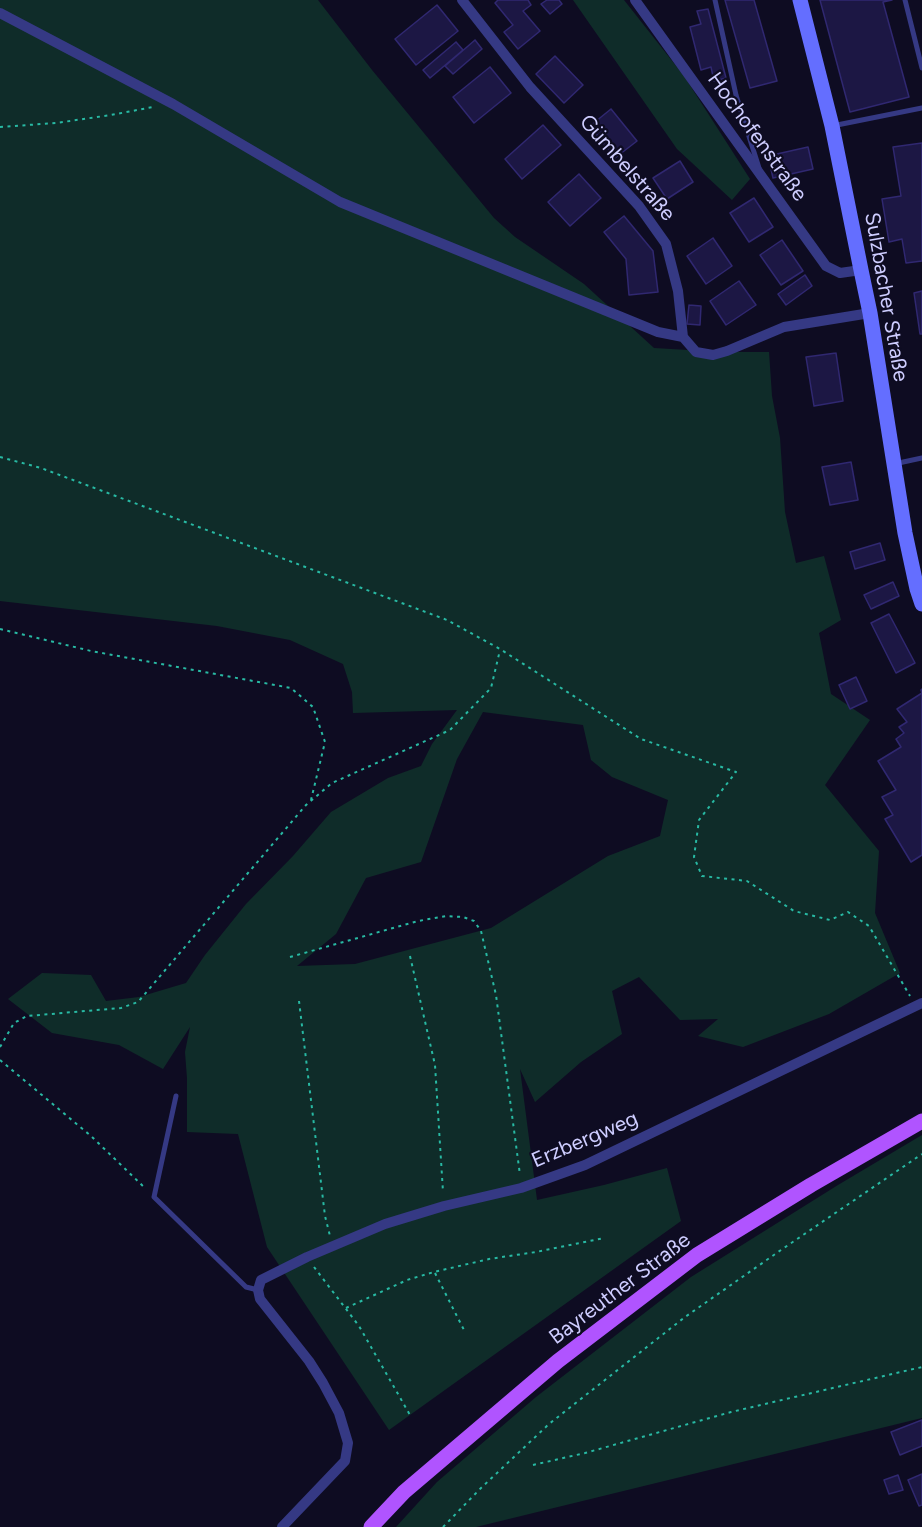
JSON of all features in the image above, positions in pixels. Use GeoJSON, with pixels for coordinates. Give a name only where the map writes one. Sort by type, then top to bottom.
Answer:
{"type":"FeatureCollection","features":[{"type":"Feature","properties":{"kind":"main road","name":"Sulzbacher Straße"},"geometry":{"type":"LineString","coordinates":[[800,0],[832,126],[870,313],[905,533],[922,603]]}},
{"type":"Feature","properties":{"kind":"main road","name":"Bayreuther Straße"},"geometry":{"type":"LineString","coordinates":[[370,1527],[404,1492],[558,1361],[697,1255],[811,1185],[922,1121]]}},
{"type":"Feature","properties":{"kind":"street","name":"Gümbelstraße"},"geometry":{"type":"LineString","coordinates":[[462,0],[530,87],[639,206],[666,244],[678,291],[683,337]]}},
{"type":"Feature","properties":{"kind":"street","name":"Hochofenstraße"},"geometry":{"type":"LineString","coordinates":[[635,0],[826,266],[840,273],[861,270]]}},
{"type":"Feature","properties":{"kind":"street"},"geometry":{"type":"LineString","coordinates":[[0,13],[174,104],[340,202],[658,332],[683,337],[696,352],[713,355],[784,327],[870,313]]}},
{"type":"Feature","properties":{"kind":"street","name":"Erzbergweg"},"geometry":{"type":"LineString","coordinates":[[258,1290],[261,1281],[307,1257],[385,1224],[444,1206],[521,1188],[585,1165],[919,1005]]}},
{"type":"Feature","properties":{"kind":"street"},"geometry":{"type":"LineString","coordinates":[[258,1290],[260,1299],[309,1361],[323,1383],[339,1413],[348,1443],[345,1461],[282,1527]]}},
{"type":"Feature","properties":{"kind":"lane"},"geometry":{"type":"LineString","coordinates":[[715,0],[736,95],[761,175]]}},
{"type":"Feature","properties":{"kind":"lane"},"geometry":{"type":"LineString","coordinates":[[904,0],[922,68]]}},
{"type":"Feature","properties":{"kind":"lane"},"geometry":{"type":"LineString","coordinates":[[832,126],[922,108]]}},
{"type":"Feature","properties":{"kind":"lane"},"geometry":{"type":"LineString","coordinates":[[893,465],[922,458]]}},
{"type":"Feature","properties":{"kind":"lane"},"geometry":{"type":"LineString","coordinates":[[176,1096],[154,1197],[246,1287],[258,1290]]}},
{"type":"Feature","properties":{"kind":"path"},"geometry":{"type":"LineString","coordinates":[[0,127],[67,122],[174,104]]}},
{"type":"Feature","properties":{"kind":"path"},"geometry":{"type":"LineString","coordinates":[[0,457],[41,468],[447,620],[500,649],[641,739],[736,772],[699,820],[694,856],[702,876],[747,881],[794,911],[830,920],[849,912],[869,926],[919,1005]]}},
{"type":"Feature","properties":{"kind":"path"},"geometry":{"type":"LineString","coordinates":[[0,629],[91,651],[291,688],[314,707],[325,742],[311,800]]}},
{"type":"Feature","properties":{"kind":"path"},"geometry":{"type":"LineString","coordinates":[[0,1047],[14,1023],[27,1016],[121,1008],[138,1002],[306,804],[332,783],[450,729],[491,688],[500,649]]}},
{"type":"Feature","properties":{"kind":"path"},"geometry":{"type":"LineString","coordinates":[[290,957],[418,921],[446,916],[463,917],[474,921],[481,931],[496,994],[521,1188]]}},
{"type":"Feature","properties":{"kind":"path"},"geometry":{"type":"LineString","coordinates":[[410,956],[435,1065],[444,1206]]}},
{"type":"Feature","properties":{"kind":"path"},"geometry":{"type":"LineString","coordinates":[[299,1001],[325,1216],[332,1246]]}},
{"type":"Feature","properties":{"kind":"path"},"geometry":{"type":"LineString","coordinates":[[0,1060],[91,1136],[154,1197]]}},
{"type":"Feature","properties":{"kind":"path"},"geometry":{"type":"LineString","coordinates":[[442,1527],[549,1424],[685,1317],[922,1154]]}},
{"type":"Feature","properties":{"kind":"path"},"geometry":{"type":"LineString","coordinates":[[346,1308],[407,1280],[434,1272],[489,1259],[604,1238]]}},
{"type":"Feature","properties":{"kind":"path"},"geometry":{"type":"LineString","coordinates":[[307,1257],[359,1326],[410,1415]]}},
{"type":"Feature","properties":{"kind":"path"},"geometry":{"type":"LineString","coordinates":[[434,1272],[465,1332]]}},
{"type":"Feature","properties":{"kind":"path"},"geometry":{"type":"LineString","coordinates":[[533,1465],[585,1453],[731,1412],[922,1366]]}},
{"type":"Feature","properties":{"kind":"green space"},"geometry":{"type":"Polygon","coordinates":[[[0,0],[318,0],[372,70],[494,218],[515,237],[584,284],[654,348],[769,352],[772,396],[780,438],[785,512],[796,563],[824,556],[841,620],[819,633],[831,694],[870,720],[825,785],[879,851],[875,913],[900,973],[829,1014],[743,1047],[698,1036],[718,1019],[680,1020],[639,977],[612,991],[622,1034],[581,1062],[535,1102],[520,1069],[537,1200],[667,1168],[681,1221],[389,1430],[267,1247],[238,1134],[187,1132],[185,1052],[190,1027],[163,1069],[119,1045],[52,1033],[8,999],[42,973],[91,975],[106,1001],[139,997],[186,983],[205,955],[246,904],[293,856],[331,812],[388,778],[421,766],[432,744],[457,710],[353,713],[352,692],[343,664],[290,640],[217,626],[0,601],[0,0]],[[483,712],[457,759],[421,862],[366,878],[336,934],[297,966],[355,964],[491,928],[608,856],[660,836],[668,800],[612,777],[591,760],[583,725],[483,712]]]}},
{"type":"Feature","properties":{"kind":"green space"},"geometry":{"type":"Polygon","coordinates":[[[573,0],[624,0],[684,76],[750,179],[732,200],[677,149],[573,0]]]}},
{"type":"Feature","properties":{"kind":"green space"},"geometry":{"type":"Polygon","coordinates":[[[922,1135],[922,1418],[476,1527],[396,1527],[437,1482],[536,1397],[691,1277],[922,1135]]]}},
{"type":"Feature","properties":{"kind":"building"},"geometry":{"type":"Polygon","coordinates":[[[498,0],[528,0],[531,5],[523,11],[540,31],[518,49],[504,32],[513,25],[495,3],[498,0]]]}},
{"type":"Feature","properties":{"kind":"building"},"geometry":{"type":"Polygon","coordinates":[[[547,0],[559,0],[562,4],[550,14],[541,4],[547,0]]]}},
{"type":"Feature","properties":{"kind":"building"},"geometry":{"type":"Polygon","coordinates":[[[725,0],[754,0],[777,81],[750,88],[725,0]]]}},
{"type":"Feature","properties":{"kind":"building"},"geometry":{"type":"Polygon","coordinates":[[[820,0],[892,0],[883,2],[909,97],[850,112],[820,0]]]}},
{"type":"Feature","properties":{"kind":"building"},"geometry":{"type":"Polygon","coordinates":[[[437,5],[458,31],[416,65],[395,39],[437,5]]]}},
{"type":"Feature","properties":{"kind":"building"},"geometry":{"type":"Polygon","coordinates":[[[708,9],[726,78],[714,81],[711,67],[701,70],[690,27],[701,24],[697,11],[708,9]]]}},
{"type":"Feature","properties":{"kind":"building"},"geometry":{"type":"Polygon","coordinates":[[[475,40],[482,49],[453,74],[445,66],[475,40]]]}},
{"type":"Feature","properties":{"kind":"building"},"geometry":{"type":"Polygon","coordinates":[[[456,42],[463,50],[430,78],[423,70],[456,42]]]}},
{"type":"Feature","properties":{"kind":"building"},"geometry":{"type":"Polygon","coordinates":[[[555,56],[583,85],[564,103],[536,74],[555,56]]]}},
{"type":"Feature","properties":{"kind":"building"},"geometry":{"type":"Polygon","coordinates":[[[490,67],[511,93],[474,123],[453,97],[490,67]]]}},
{"type":"Feature","properties":{"kind":"building"},"geometry":{"type":"Polygon","coordinates":[[[611,109],[637,141],[615,158],[590,126],[611,109]]]}},
{"type":"Feature","properties":{"kind":"building"},"geometry":{"type":"Polygon","coordinates":[[[543,125],[561,145],[522,179],[505,159],[543,125]]]}},
{"type":"Feature","properties":{"kind":"building"},"geometry":{"type":"Polygon","coordinates":[[[922,143],[922,261],[906,263],[902,239],[889,242],[882,199],[901,196],[893,147],[922,143]]]}},
{"type":"Feature","properties":{"kind":"building"},"geometry":{"type":"Polygon","coordinates":[[[808,147],[813,169],[773,178],[768,156],[808,147]]]}},
{"type":"Feature","properties":{"kind":"building"},"geometry":{"type":"Polygon","coordinates":[[[680,161],[693,182],[667,199],[653,178],[680,161]]]}},
{"type":"Feature","properties":{"kind":"building"},"geometry":{"type":"Polygon","coordinates":[[[579,174],[601,198],[570,226],[548,202],[579,174]]]}},
{"type":"Feature","properties":{"kind":"building"},"geometry":{"type":"Polygon","coordinates":[[[754,198],[773,227],[749,242],[730,213],[754,198]]]}},
{"type":"Feature","properties":{"kind":"building"},"geometry":{"type":"Polygon","coordinates":[[[624,216],[653,251],[658,292],[629,295],[626,259],[604,232],[624,216]]]}},
{"type":"Feature","properties":{"kind":"building"},"geometry":{"type":"Polygon","coordinates":[[[713,238],[732,266],[706,284],[687,256],[713,238]]]}},
{"type":"Feature","properties":{"kind":"building"},"geometry":{"type":"Polygon","coordinates":[[[782,240],[803,271],[781,285],[760,255],[782,240]]]}},
{"type":"Feature","properties":{"kind":"building"},"geometry":{"type":"Polygon","coordinates":[[[805,275],[812,286],[786,305],[778,294],[805,275]]]}},
{"type":"Feature","properties":{"kind":"building"},"geometry":{"type":"Polygon","coordinates":[[[739,281],[756,305],[726,325],[710,301],[739,281]]]}},
{"type":"Feature","properties":{"kind":"building"},"geometry":{"type":"Polygon","coordinates":[[[922,291],[922,334],[920,334],[914,293],[922,291]]]}},
{"type":"Feature","properties":{"kind":"building"},"geometry":{"type":"Polygon","coordinates":[[[689,305],[701,306],[700,325],[687,324],[689,305]]]}},
{"type":"Feature","properties":{"kind":"building"},"geometry":{"type":"Polygon","coordinates":[[[836,353],[843,401],[814,406],[806,357],[836,353]]]}},
{"type":"Feature","properties":{"kind":"building"},"geometry":{"type":"Polygon","coordinates":[[[851,462],[858,500],[830,505],[822,467],[851,462]]]}},
{"type":"Feature","properties":{"kind":"building"},"geometry":{"type":"Polygon","coordinates":[[[880,543],[885,560],[855,569],[850,552],[880,543]]]}},
{"type":"Feature","properties":{"kind":"building"},"geometry":{"type":"Polygon","coordinates":[[[893,582],[899,596],[871,609],[864,595],[893,582]]]}},
{"type":"Feature","properties":{"kind":"building"},"geometry":{"type":"Polygon","coordinates":[[[889,614],[915,663],[896,673],[871,623],[889,614]]]}},
{"type":"Feature","properties":{"kind":"building"},"geometry":{"type":"Polygon","coordinates":[[[856,677],[867,701],[850,709],[839,685],[856,677]]]}},
{"type":"Feature","properties":{"kind":"building"},"geometry":{"type":"Polygon","coordinates":[[[922,693],[922,855],[911,862],[885,819],[893,815],[882,797],[896,790],[878,761],[901,747],[896,739],[904,733],[899,727],[907,722],[897,709],[922,693]]]}},
{"type":"Feature","properties":{"kind":"building"},"geometry":{"type":"Polygon","coordinates":[[[922,1420],[922,1446],[900,1455],[891,1432],[922,1420]]]}},
{"type":"Feature","properties":{"kind":"building"},"geometry":{"type":"Polygon","coordinates":[[[922,1474],[922,1505],[919,1506],[908,1480],[922,1474]]]}},
{"type":"Feature","properties":{"kind":"building"},"geometry":{"type":"Polygon","coordinates":[[[898,1475],[903,1490],[889,1494],[884,1480],[898,1475]]]}}]}
